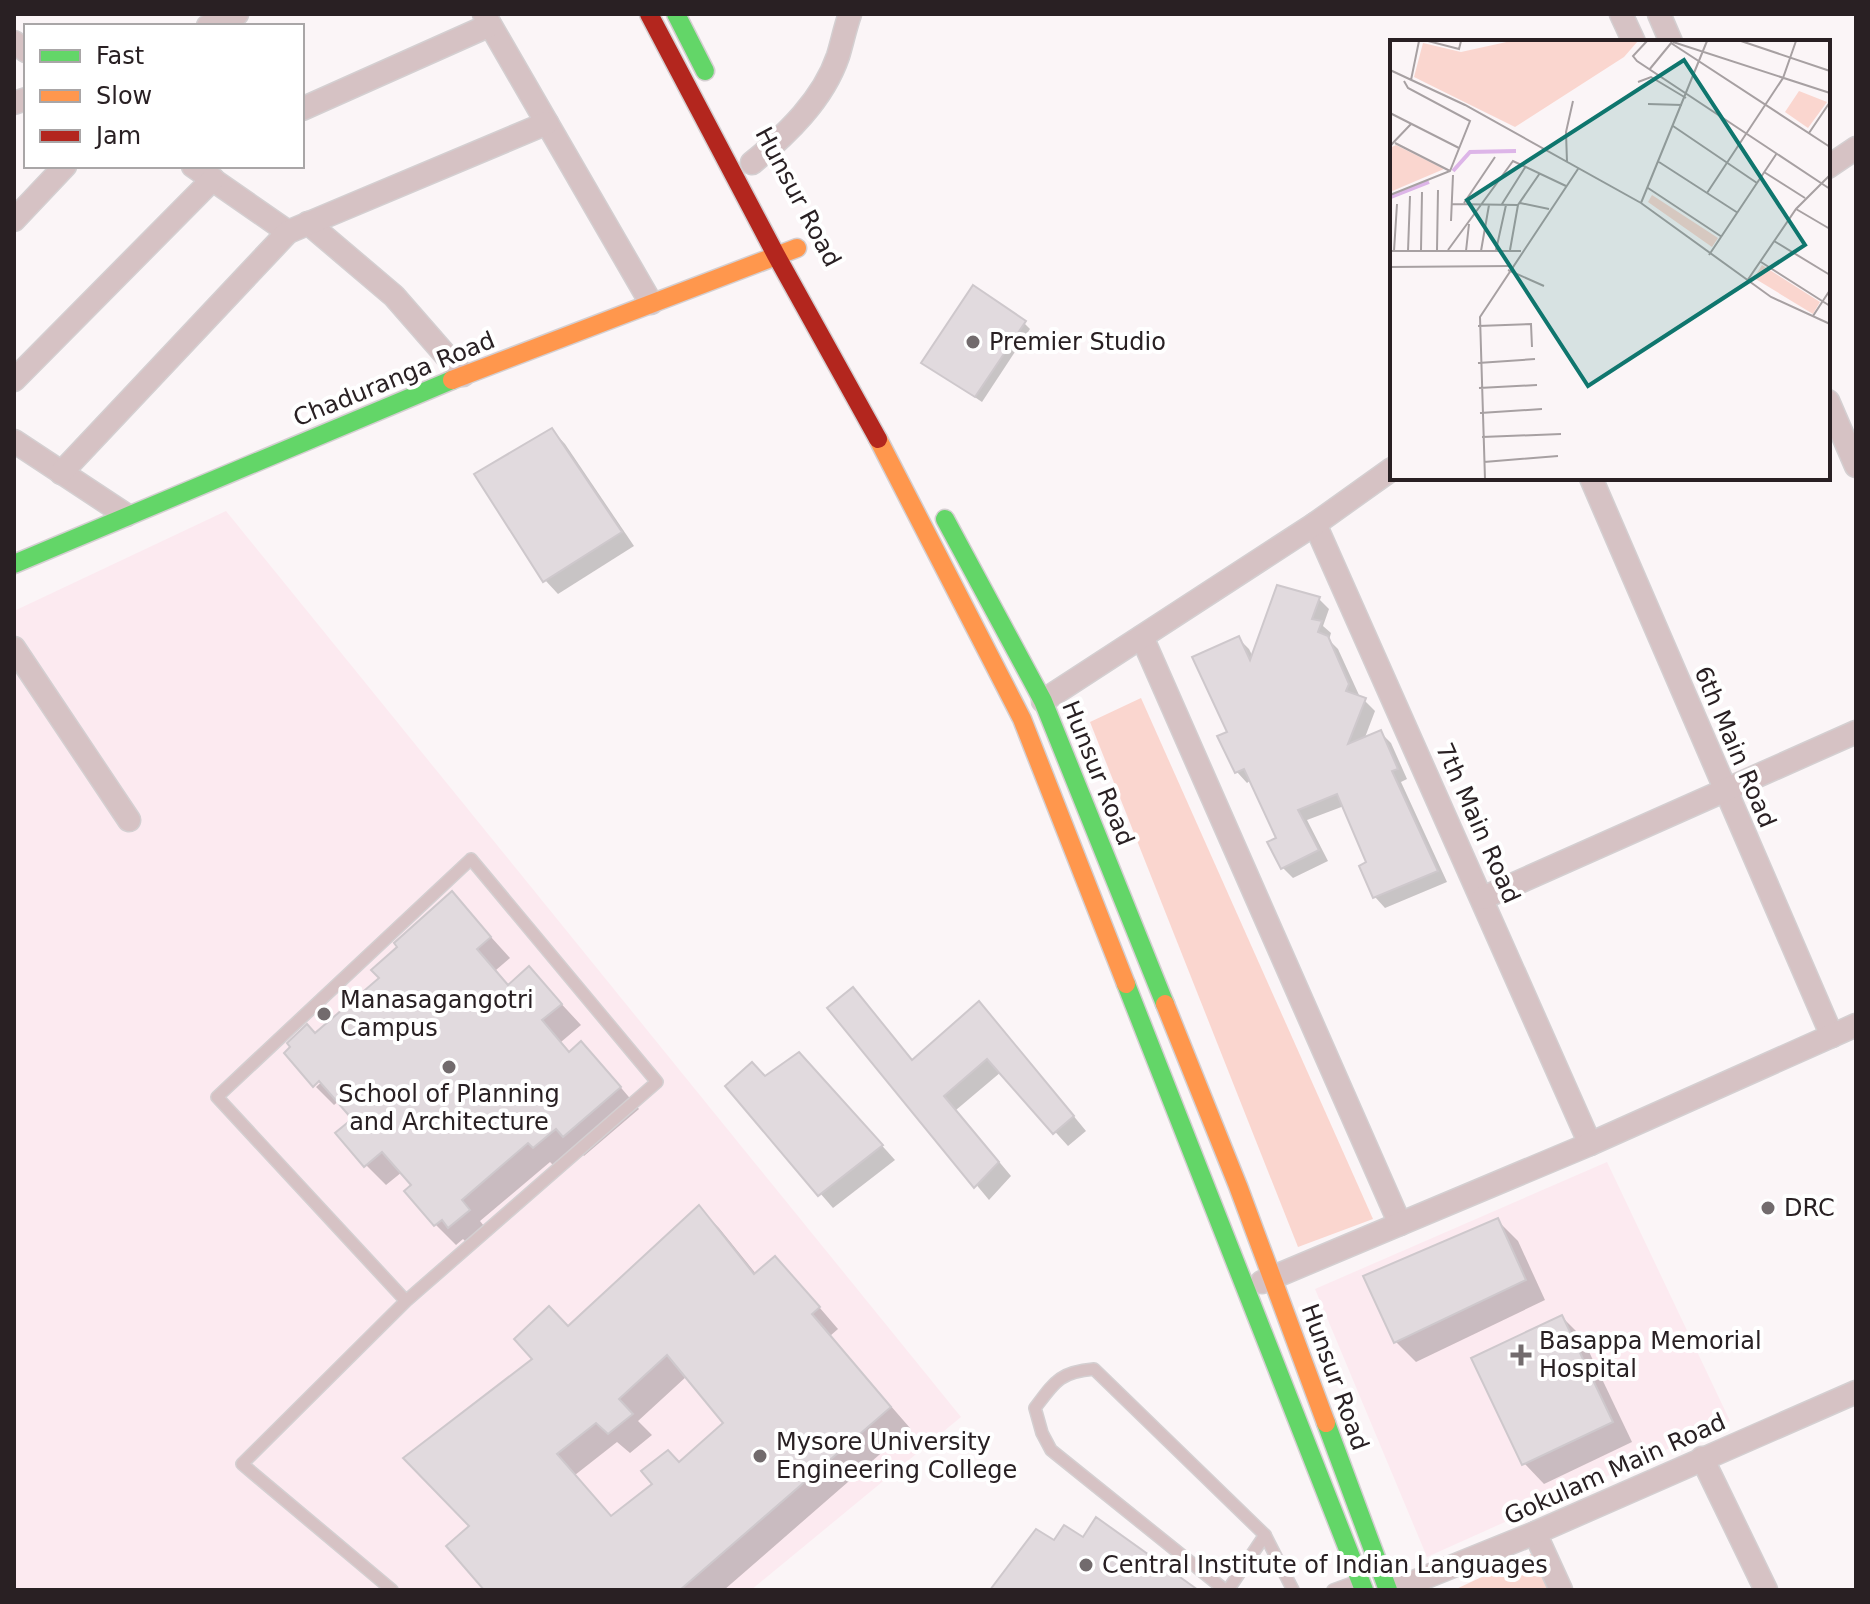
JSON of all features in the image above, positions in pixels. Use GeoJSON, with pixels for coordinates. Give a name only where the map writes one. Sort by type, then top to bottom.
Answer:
{"type":"FeatureCollection","features":[{"type":"Feature","properties":{"kind":"main road"},"geometry":{"type":"LineString","coordinates":[[649,14],[776,255],[870,423],[1022,719],[1362,1585]]}},
{"type":"Feature","properties":{"kind":"main road"},"geometry":{"type":"LineString","coordinates":[[676,14],[713,87]]}},
{"type":"Feature","properties":{"kind":"main road","name":"Chaduranga Road"},"geometry":{"type":"LineString","coordinates":[[14,564],[463,375],[798,249]]}},
{"type":"Feature","properties":{"kind":"main road","name":"Hunsur Road"},"geometry":{"type":"LineString","coordinates":[[940,509],[1043,701],[1272,1277],[1388,1590]]}},
{"type":"Feature","properties":{"kind":"street"},"geometry":{"type":"LineString","coordinates":[[213,24],[237,14]]}},
{"type":"Feature","properties":{"kind":"street"},"geometry":{"type":"LineString","coordinates":[[752,162],[793,127],[822,87],[838,56],[850,14]]}},
{"type":"Feature","properties":{"kind":"street"},"geometry":{"type":"LineString","coordinates":[[1621,14],[1633,40]]}},
{"type":"Feature","properties":{"kind":"street"},"geometry":{"type":"LineString","coordinates":[[1659,14],[1670,40]]}},
{"type":"Feature","properties":{"kind":"street"},"geometry":{"type":"LineString","coordinates":[[304,108],[486,17],[651,303]]}},
{"type":"Feature","properties":{"kind":"street"},"geometry":{"type":"LineString","coordinates":[[61,473],[298,228],[547,123]]}},
{"type":"Feature","properties":{"kind":"street"},"geometry":{"type":"LineString","coordinates":[[1830,166],[1856,148]]}},
{"type":"Feature","properties":{"kind":"street"},"geometry":{"type":"LineString","coordinates":[[14,220],[63,168]]}},
{"type":"Feature","properties":{"kind":"street"},"geometry":{"type":"LineString","coordinates":[[196,168],[298,228],[394,296],[463,375]]}},
{"type":"Feature","properties":{"kind":"street"},"geometry":{"type":"LineString","coordinates":[[14,380],[213,179]]}},
{"type":"Feature","properties":{"kind":"street"},"geometry":{"type":"LineString","coordinates":[[1830,406],[1856,466]]}},
{"type":"Feature","properties":{"kind":"street"},"geometry":{"type":"LineString","coordinates":[[14,441],[126,515]]}},
{"type":"Feature","properties":{"kind":"street"},"geometry":{"type":"LineString","coordinates":[[1043,701],[1315,524],[1390,470]]}},
{"type":"Feature","properties":{"kind":"street","name":"6th Main Road"},"geometry":{"type":"LineString","coordinates":[[1592,480],[1832,1036]]}},
{"type":"Feature","properties":{"kind":"street","name":"7th Main Road"},"geometry":{"type":"LineString","coordinates":[[1315,524],[1590,1144]]}},
{"type":"Feature","properties":{"kind":"street"},"geometry":{"type":"LineString","coordinates":[[1142,637],[1400,1224]]}},
{"type":"Feature","properties":{"kind":"street"},"geometry":{"type":"LineString","coordinates":[[14,648],[129,820]]}},
{"type":"Feature","properties":{"kind":"street"},"geometry":{"type":"LineString","coordinates":[[1483,898],[1856,732]]}},
{"type":"Feature","properties":{"kind":"street"},"geometry":{"type":"LineString","coordinates":[[1246,1288],[1590,1144],[1856,1025]]}},
{"type":"Feature","properties":{"kind":"street","name":"Gokulam Main Road"},"geometry":{"type":"LineString","coordinates":[[1394,1590],[1535,1533],[1856,1392]]}},
{"type":"Feature","properties":{"kind":"street"},"geometry":{"type":"LineString","coordinates":[[1702,1458],[1766,1590]]}},
{"type":"Feature","properties":{"kind":"street"},"geometry":{"type":"LineString","coordinates":[[1535,1533],[1561,1590]]}},
{"type":"Feature","properties":{"kind":"lane"},"geometry":{"type":"LineString","coordinates":[[392,1590],[242,1464],[406,1301],[657,1082],[471,859],[217,1097],[406,1301]]}},
{"type":"Feature","properties":{"kind":"lane"},"geometry":{"type":"LineString","coordinates":[[1265,1535],[1226,1590],[1051,1450],[1035,1408],[1051,1387],[1070,1371],[1094,1369],[1265,1535],[1293,1590]]}},
{"type":"Feature","properties":{"kind":"lane"},"geometry":{"type":"LineString","coordinates":[[1333,1590],[1362,1585]]}},
{"type":"Feature","properties":{"kind":"shaded area","name":"Manasagangotri Campus"},"geometry":{"type":"Polygon","coordinates":[[[226,511],[961,1417],[751,1590],[14,1590],[14,611],[226,511]]]}},
{"type":"Feature","properties":{"kind":"shaded area"},"geometry":{"type":"Polygon","coordinates":[[[1141,698],[1373,1219],[1298,1247],[1090,722],[1141,698]]]}},
{"type":"Feature","properties":{"kind":"shaded area","name":"Basappa Memorial Hospital"},"geometry":{"type":"Polygon","coordinates":[[[1607,1162],[1730,1421],[1427,1557],[1315,1289],[1607,1162]]]}},
{"type":"Feature","properties":{"kind":"shaded area"},"geometry":{"type":"Polygon","coordinates":[[[1533,1553],[1549,1590],[1454,1590],[1533,1553]]]}},
{"type":"Feature","properties":{"kind":"building","name":"Premier Studio"},"geometry":{"type":"Polygon","coordinates":[[[973,285],[1026,321],[975,397],[921,363],[973,285]]]}},
{"type":"Feature","properties":{"kind":"building"},"geometry":{"type":"Polygon","coordinates":[[[552,428],[622,532],[543,582],[474,474],[552,428]]]}},
{"type":"Feature","properties":{"kind":"building"},"geometry":{"type":"Polygon","coordinates":[[[1277,585],[1320,597],[1312,619],[1322,621],[1318,632],[1328,636],[1349,684],[1346,691],[1366,698],[1348,744],[1381,730],[1398,769],[1392,771],[1438,871],[1373,898],[1359,866],[1366,862],[1337,794],[1298,810],[1319,850],[1281,869],[1267,842],[1276,838],[1244,769],[1235,773],[1217,736],[1227,732],[1192,657],[1239,636],[1250,660],[1277,585]]]}},
{"type":"Feature","properties":{"kind":"building","name":"School of Planning and Architecture"},"geometry":{"type":"Polygon","coordinates":[[[452,891],[491,937],[477,949],[508,985],[529,966],[562,1004],[542,1020],[569,1052],[581,1041],[621,1087],[563,1137],[556,1129],[533,1148],[528,1143],[462,1200],[470,1210],[448,1228],[442,1220],[434,1226],[404,1191],[411,1185],[382,1152],[364,1167],[335,1133],[352,1119],[319,1081],[313,1087],[284,1053],[290,1047],[287,1043],[307,1024],[315,1033],[379,978],[371,970],[397,947],[394,943],[452,891]]]}},
{"type":"Feature","properties":{"kind":"building"},"geometry":{"type":"Polygon","coordinates":[[[853,987],[912,1060],[979,1001],[1074,1116],[1053,1134],[987,1059],[944,1096],[999,1162],[974,1188],[827,1008],[853,987]]]}},
{"type":"Feature","properties":{"kind":"building"},"geometry":{"type":"Polygon","coordinates":[[[799,1052],[883,1145],[818,1196],[725,1086],[752,1062],[765,1076],[799,1052]]]}},
{"type":"Feature","properties":{"kind":"building"},"geometry":{"type":"Polygon","coordinates":[[[699,1205],[754,1274],[775,1256],[820,1307],[812,1314],[891,1407],[680,1590],[484,1590],[446,1546],[469,1526],[403,1458],[532,1359],[514,1339],[549,1306],[568,1326],[699,1205]],[[667,1355],[619,1399],[633,1414],[608,1434],[596,1423],[557,1454],[611,1516],[652,1484],[641,1471],[668,1450],[679,1462],[723,1423],[667,1355]]]}},
{"type":"Feature","properties":{"kind":"building"},"geometry":{"type":"Polygon","coordinates":[[[1498,1218],[1526,1280],[1394,1343],[1363,1276],[1498,1218]]]}},
{"type":"Feature","properties":{"kind":"building"},"geometry":{"type":"Polygon","coordinates":[[[1562,1315],[1613,1422],[1522,1465],[1471,1358],[1562,1315]]]}},
{"type":"Feature","properties":{"kind":"building","name":"Central Institute of Indian Languages"},"geometry":{"type":"Polygon","coordinates":[[[1096,1517],[1198,1590],[990,1590],[1036,1529],[1054,1540],[1064,1525],[1083,1537],[1096,1517]]]}},
{"type":"Feature","properties":{"kind":"traffic: fast"},"geometry":{"type":"LineString","coordinates":[[676,14],[705,71]]}},
{"type":"Feature","properties":{"kind":"traffic: fast"},"geometry":{"type":"LineString","coordinates":[[14,564],[452,380]]}},
{"type":"Feature","properties":{"kind":"traffic: fast"},"geometry":{"type":"LineString","coordinates":[[945,519],[1043,701],[1165,1004]]}},
{"type":"Feature","properties":{"kind":"traffic: fast"},"geometry":{"type":"LineString","coordinates":[[1126,984],[1364,1590]]}},
{"type":"Feature","properties":{"kind":"traffic: fast"},"geometry":{"type":"LineString","coordinates":[[1326,1423],[1388,1590]]}},
{"type":"Feature","properties":{"kind":"traffic: slow"},"geometry":{"type":"LineString","coordinates":[[452,380],[797,248]]}},
{"type":"Feature","properties":{"kind":"traffic: slow"},"geometry":{"type":"LineString","coordinates":[[878,439],[1022,719],[1126,984]]}},
{"type":"Feature","properties":{"kind":"traffic: slow"},"geometry":{"type":"LineString","coordinates":[[1165,1004],[1238,1186],[1326,1423]]}},
{"type":"Feature","properties":{"kind":"traffic: jam"},"geometry":{"type":"LineString","coordinates":[[649,14],[776,255],[878,439]]}},
{"type":"Feature","properties":{"kind":"place","name":"Premier Studio"},"geometry":{"type":"Point","coordinates":[973,342]}},
{"type":"Feature","properties":{"kind":"place","name":"Manasagangotri Campus"},"geometry":{"type":"Point","coordinates":[324,1014]}},
{"type":"Feature","properties":{"kind":"place","name":"School of Planning and Architecture"},"geometry":{"type":"Point","coordinates":[449,1067]}},
{"type":"Feature","properties":{"kind":"place","name":"DRC"},"geometry":{"type":"Point","coordinates":[1768,1208]}},
{"type":"Feature","properties":{"kind":"place","name":"Basappa Memorial Hospital"},"geometry":{"type":"Point","coordinates":[1521,1355]}},
{"type":"Feature","properties":{"kind":"place","name":"Mysore University Engineering College"},"geometry":{"type":"Point","coordinates":[760,1456]}},
{"type":"Feature","properties":{"kind":"place","name":"Central Institute of Indian Languages"},"geometry":{"type":"Point","coordinates":[1086,1565]}}]}
